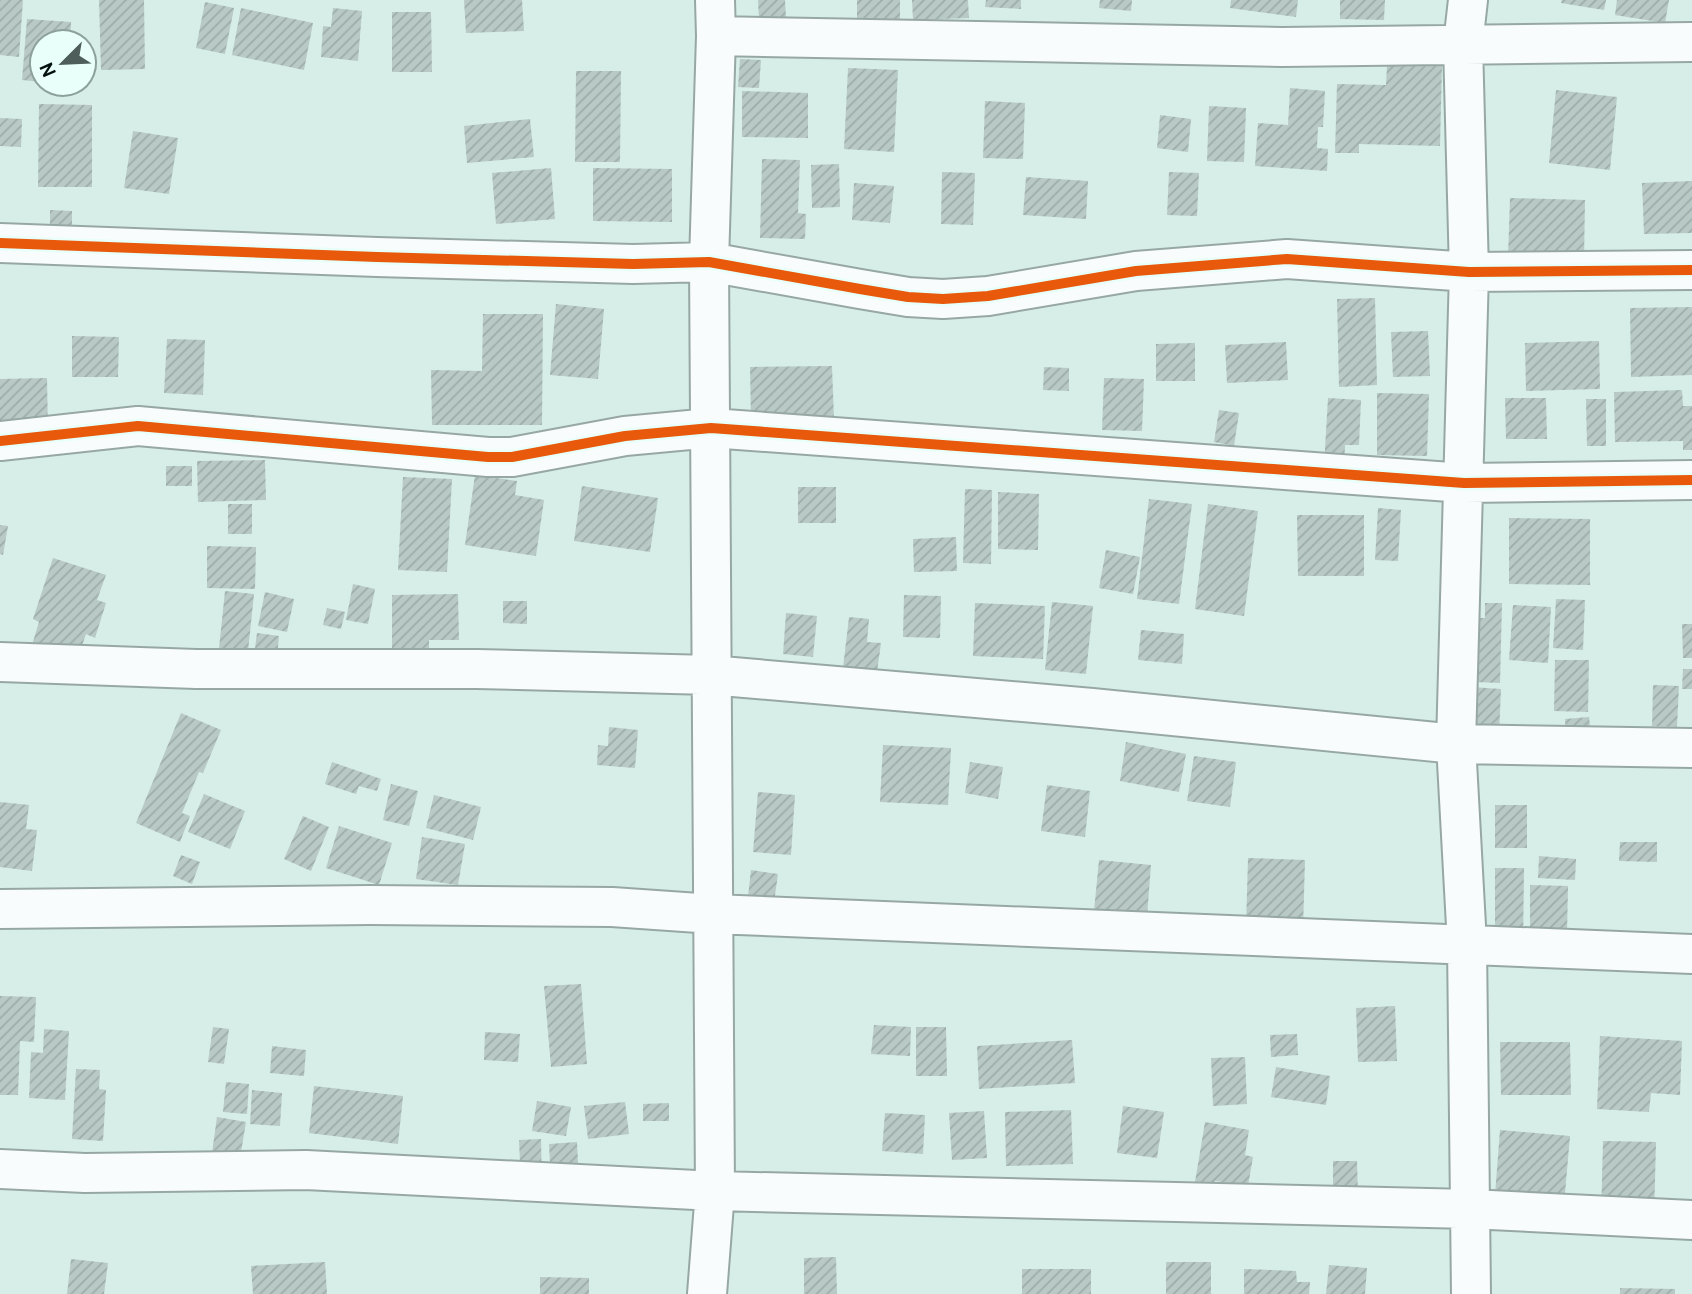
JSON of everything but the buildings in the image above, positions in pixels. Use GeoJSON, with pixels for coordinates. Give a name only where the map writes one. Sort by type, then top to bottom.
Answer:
{"type":"FeatureCollection","features":[{"type":"Feature","properties":{"kind":"street"},"geometry":{"type":"LineString","coordinates":[[1468,0],[1463,44],[1469,272],[1456,744],[1467,944],[1471,1294]]}},
{"type":"Feature","properties":{"kind":"street"},"geometry":{"type":"LineString","coordinates":[[707,1294],[715,1191],[709,262],[715,18],[1282,47],[1692,42]]}},
{"type":"Feature","properties":{"kind":"street"},"geometry":{"type":"LineString","coordinates":[[0,243],[633,264],[709,262],[884,293],[943,299],[988,296],[1136,271],[1287,259],[1469,272],[1692,270]]}},
{"type":"Feature","properties":{"kind":"street"},"geometry":{"type":"LineString","coordinates":[[0,442],[138,426],[512,457],[625,436],[711,428],[1464,483],[1692,480]]}},
{"type":"Feature","properties":{"kind":"street"},"geometry":{"type":"LineString","coordinates":[[0,662],[195,669],[477,669],[710,675],[1092,708],[1456,744],[1692,748]]}},
{"type":"Feature","properties":{"kind":"street"},"geometry":{"type":"LineString","coordinates":[[0,909],[370,905],[598,906],[713,914],[1692,954]]}},
{"type":"Feature","properties":{"kind":"street"},"geometry":{"type":"LineString","coordinates":[[0,1169],[85,1173],[306,1170],[715,1191],[1470,1209],[1692,1220]]}},
{"type":"Feature","properties":{"kind":"cycle path"},"geometry":{"type":"LineString","coordinates":[[0,243],[633,264],[709,262],[908,297],[943,299],[988,296],[1136,271],[1287,259],[1469,272],[1692,270]]}},
{"type":"Feature","properties":{"kind":"cycle path"},"geometry":{"type":"LineString","coordinates":[[0,441],[138,426],[512,457],[625,436],[711,428],[1464,483],[1692,480]]}}]}
